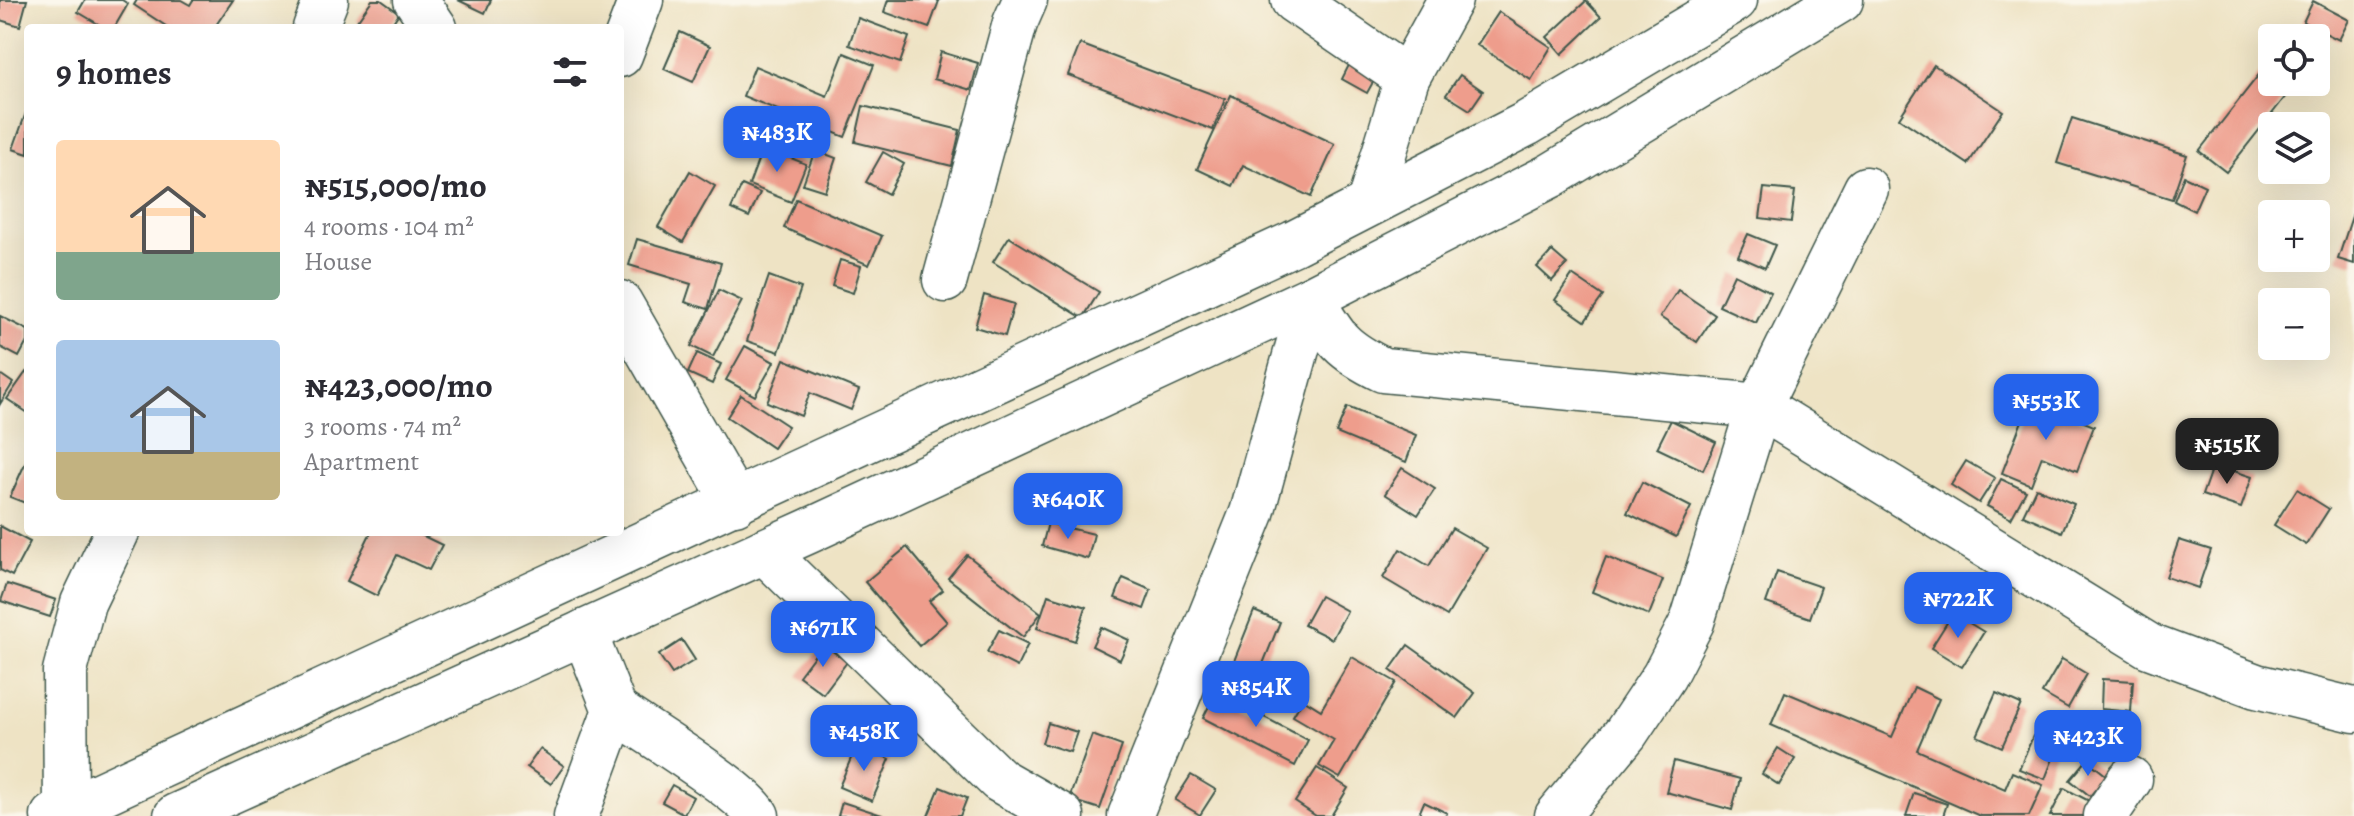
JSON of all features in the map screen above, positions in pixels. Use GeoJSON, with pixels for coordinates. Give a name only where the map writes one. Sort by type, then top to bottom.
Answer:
{"type":"FeatureCollection","features":[{"type":"Feature","properties":{"kind":"street"},"geometry":{"type":"LineString","coordinates":[[416,0],[432,24]]}},
{"type":"Feature","properties":{"kind":"street"},"geometry":{"type":"LineString","coordinates":[[624,45],[641,0]]}},
{"type":"Feature","properties":{"kind":"street"},"geometry":{"type":"LineString","coordinates":[[945,280],[1015,23],[1025,0]]}},
{"type":"Feature","properties":{"kind":"street"},"geometry":{"type":"LineString","coordinates":[[1293,0],[1407,78]]}},
{"type":"Feature","properties":{"kind":"street"},"geometry":{"type":"LineString","coordinates":[[1369,203],[1407,78],[1450,0]]}},
{"type":"Feature","properties":{"kind":"street"},"geometry":{"type":"LineString","coordinates":[[115,536],[83,603],[65,671],[60,813],[1294,243],[1526,124],[1735,0]]}},
{"type":"Feature","properties":{"kind":"street"},"geometry":{"type":"LineString","coordinates":[[176,816],[764,551],[1311,298],[1550,176],[1841,0]]}},
{"type":"Feature","properties":{"kind":"street"},"geometry":{"type":"LineString","coordinates":[[1557,816],[1626,733],[1664,676],[1692,622],[1759,406],[1866,189]]}},
{"type":"Feature","properties":{"kind":"street"},"geometry":{"type":"LineString","coordinates":[[1311,298],[1333,336],[1353,355],[1383,370],[1759,406],[2149,646],[2256,686],[2354,710]]}},
{"type":"Feature","properties":{"kind":"street"},"geometry":{"type":"LineString","coordinates":[[1130,816],[1252,513],[1311,298]]}},
{"type":"Feature","properties":{"kind":"street"},"geometry":{"type":"LineString","coordinates":[[624,310],[735,503]]}},
{"type":"Feature","properties":{"kind":"street"},"geometry":{"type":"LineString","coordinates":[[764,551],[999,780],[1062,816]]}},
{"type":"Feature","properties":{"kind":"street"},"geometry":{"type":"LineString","coordinates":[[584,632],[615,710],[729,788],[757,816]]}},
{"type":"Feature","properties":{"kind":"street"},"geometry":{"type":"LineString","coordinates":[[576,816],[615,710]]}},
{"type":"Feature","properties":{"kind":"street"},"geometry":{"type":"LineString","coordinates":[[2105,816],[2130,779]]}},
{"type":"Feature","properties":{"kind":"building"},"geometry":{"type":"Polygon","coordinates":[[[0,0],[27,0],[20,26],[0,20],[0,0]]]}},
{"type":"Feature","properties":{"kind":"building"},"geometry":{"type":"Polygon","coordinates":[[[85,0],[122,0],[128,4],[116,24],[98,24],[78,12],[85,0]]]}},
{"type":"Feature","properties":{"kind":"building"},"geometry":{"type":"Polygon","coordinates":[[[137,0],[181,0],[190,5],[193,0],[233,0],[217,24],[163,24],[134,5],[137,0]]]}},
{"type":"Feature","properties":{"kind":"building"},"geometry":{"type":"Polygon","coordinates":[[[372,0],[381,0],[399,13],[392,24],[361,24],[357,21],[372,0]]]}},
{"type":"Feature","properties":{"kind":"building"},"geometry":{"type":"Polygon","coordinates":[[[458,0],[491,0],[485,13],[458,0]]]}},
{"type":"Feature","properties":{"kind":"building"},"geometry":{"type":"Polygon","coordinates":[[[888,0],[939,1],[929,28],[884,12],[888,0]]]}},
{"type":"Feature","properties":{"kind":"building"},"geometry":{"type":"Polygon","coordinates":[[[1586,1],[1601,17],[1562,54],[1547,37],[1586,1]]]}},
{"type":"Feature","properties":{"kind":"building"},"geometry":{"type":"Polygon","coordinates":[[[2313,1],[2349,20],[2339,40],[2330,36],[2330,24],[2303,22],[2313,1]]]}},
{"type":"Feature","properties":{"kind":"building"},"geometry":{"type":"Polygon","coordinates":[[[1499,12],[1551,47],[1531,80],[1477,45],[1499,12]]]}},
{"type":"Feature","properties":{"kind":"building"},"geometry":{"type":"Polygon","coordinates":[[[858,18],[909,37],[900,63],[849,45],[858,18]]]}},
{"type":"Feature","properties":{"kind":"building"},"geometry":{"type":"Polygon","coordinates":[[[680,32],[710,46],[693,82],[664,69],[680,32]]]}},
{"type":"Feature","properties":{"kind":"building"},"geometry":{"type":"Polygon","coordinates":[[[1080,44],[1225,99],[1213,130],[1068,75],[1080,44]]]}},
{"type":"Feature","properties":{"kind":"building"},"geometry":{"type":"Polygon","coordinates":[[[941,52],[978,63],[971,90],[934,79],[941,52]]]}},
{"type":"Feature","properties":{"kind":"building"},"geometry":{"type":"Polygon","coordinates":[[[844,53],[874,65],[845,137],[743,96],[755,66],[827,96],[844,53]]]}},
{"type":"Feature","properties":{"kind":"building"},"geometry":{"type":"Polygon","coordinates":[[[1352,59],[1378,73],[1367,93],[1342,79],[1352,59]]]}},
{"type":"Feature","properties":{"kind":"building"},"geometry":{"type":"Polygon","coordinates":[[[1934,65],[2003,111],[1968,164],[1899,118],[1934,65]]]}},
{"type":"Feature","properties":{"kind":"building"},"geometry":{"type":"Polygon","coordinates":[[[1460,75],[1483,91],[1470,110],[1446,95],[1460,75]]]}},
{"type":"Feature","properties":{"kind":"building"},"geometry":{"type":"Polygon","coordinates":[[[2258,76],[2258,96],[2286,96],[2273,112],[2258,112],[2258,131],[2226,172],[2199,151],[2258,76]]]}},
{"type":"Feature","properties":{"kind":"building"},"geometry":{"type":"Polygon","coordinates":[[[1231,95],[1335,144],[1311,197],[1243,165],[1233,186],[1197,169],[1231,95]]]}},
{"type":"Feature","properties":{"kind":"building"},"geometry":{"type":"Polygon","coordinates":[[[863,106],[960,130],[952,166],[855,142],[863,106]]]}},
{"type":"Feature","properties":{"kind":"building"},"geometry":{"type":"Polygon","coordinates":[[[24,118],[24,153],[13,149],[24,118]]]}},
{"type":"Feature","properties":{"kind":"building"},"geometry":{"type":"Polygon","coordinates":[[[2072,118],[2187,155],[2172,199],[2057,163],[2072,118]]]}},
{"type":"Feature","properties":{"kind":"building"},"geometry":{"type":"Polygon","coordinates":[[[763,147],[806,164],[791,202],[749,185],[763,147]]]}},
{"type":"Feature","properties":{"kind":"building"},"geometry":{"type":"Polygon","coordinates":[[[815,150],[836,158],[825,191],[803,184],[815,150]]]}},
{"type":"Feature","properties":{"kind":"building"},"geometry":{"type":"Polygon","coordinates":[[[883,152],[904,164],[888,194],[866,182],[883,152]]]}},
{"type":"Feature","properties":{"kind":"building"},"geometry":{"type":"Polygon","coordinates":[[[690,171],[715,186],[683,242],[658,227],[690,171]]]}},
{"type":"Feature","properties":{"kind":"building"},"geometry":{"type":"Polygon","coordinates":[[[2184,176],[2205,186],[2194,211],[2174,201],[2184,176]]]}},
{"type":"Feature","properties":{"kind":"building"},"geometry":{"type":"Polygon","coordinates":[[[742,185],[760,193],[749,217],[731,209],[742,185]]]}},
{"type":"Feature","properties":{"kind":"building"},"geometry":{"type":"Polygon","coordinates":[[[1764,188],[1795,191],[1791,222],[1760,218],[1764,188]]]}},
{"type":"Feature","properties":{"kind":"building"},"geometry":{"type":"Polygon","coordinates":[[[796,199],[882,236],[869,265],[784,228],[796,199]]]}},
{"type":"Feature","properties":{"kind":"building"},"geometry":{"type":"Polygon","coordinates":[[[2354,210],[2354,264],[2338,259],[2354,210]]]}},
{"type":"Feature","properties":{"kind":"building"},"geometry":{"type":"Polygon","coordinates":[[[1748,234],[1775,245],[1765,268],[1738,256],[1748,234]]]}},
{"type":"Feature","properties":{"kind":"building"},"geometry":{"type":"Polygon","coordinates":[[[1009,237],[1099,292],[1083,318],[993,262],[1009,237]]]}},
{"type":"Feature","properties":{"kind":"building"},"geometry":{"type":"Polygon","coordinates":[[[637,239],[721,263],[708,309],[685,302],[691,284],[629,265],[637,239]]]}},
{"type":"Feature","properties":{"kind":"building"},"geometry":{"type":"Polygon","coordinates":[[[1552,251],[1567,264],[1552,281],[1537,267],[1552,251]]]}},
{"type":"Feature","properties":{"kind":"building"},"geometry":{"type":"Polygon","coordinates":[[[840,260],[861,266],[853,293],[832,286],[840,260]]]}},
{"type":"Feature","properties":{"kind":"building"},"geometry":{"type":"Polygon","coordinates":[[[1734,274],[1771,292],[1756,323],[1719,306],[1734,274]]]}},
{"type":"Feature","properties":{"kind":"building"},"geometry":{"type":"Polygon","coordinates":[[[1572,275],[1603,296],[1585,321],[1555,300],[1572,275]]]}},
{"type":"Feature","properties":{"kind":"building"},"geometry":{"type":"Polygon","coordinates":[[[769,276],[801,288],[779,352],[747,341],[769,276]]]}},
{"type":"Feature","properties":{"kind":"building"},"geometry":{"type":"Polygon","coordinates":[[[719,290],[742,301],[713,357],[691,346],[719,290]]]}},
{"type":"Feature","properties":{"kind":"building"},"geometry":{"type":"Polygon","coordinates":[[[1678,290],[1715,315],[1697,342],[1660,317],[1678,290]]]}},
{"type":"Feature","properties":{"kind":"building"},"geometry":{"type":"Polygon","coordinates":[[[984,295],[1014,304],[1005,336],[975,327],[984,295]]]}},
{"type":"Feature","properties":{"kind":"building"},"geometry":{"type":"Polygon","coordinates":[[[0,316],[24,328],[24,348],[19,357],[0,347],[0,316]]]}},
{"type":"Feature","properties":{"kind":"building"},"geometry":{"type":"Polygon","coordinates":[[[745,346],[774,362],[755,396],[726,380],[745,346]]]}},
{"type":"Feature","properties":{"kind":"building"},"geometry":{"type":"Polygon","coordinates":[[[697,353],[721,364],[712,384],[688,373],[697,353]]]}},
{"type":"Feature","properties":{"kind":"building"},"geometry":{"type":"Polygon","coordinates":[[[784,359],[859,390],[851,410],[810,393],[801,416],[767,402],[784,359]]]}},
{"type":"Feature","properties":{"kind":"building"},"geometry":{"type":"Polygon","coordinates":[[[0,374],[13,383],[0,404],[0,374]]]}},
{"type":"Feature","properties":{"kind":"building"},"geometry":{"type":"Polygon","coordinates":[[[24,375],[24,410],[7,399],[24,375]]]}},
{"type":"Feature","properties":{"kind":"building"},"geometry":{"type":"Polygon","coordinates":[[[741,395],[788,426],[773,448],[727,417],[741,395]]]}},
{"type":"Feature","properties":{"kind":"building"},"geometry":{"type":"Polygon","coordinates":[[[2030,400],[2094,426],[2077,471],[2042,456],[2031,485],[2002,473],[2030,400]]]}},
{"type":"Feature","properties":{"kind":"building"},"geometry":{"type":"Polygon","coordinates":[[[1347,407],[1416,435],[1406,462],[1336,433],[1347,407]]]}},
{"type":"Feature","properties":{"kind":"building"},"geometry":{"type":"Polygon","coordinates":[[[1671,420],[1716,442],[1703,470],[1657,448],[1671,420]]]}},
{"type":"Feature","properties":{"kind":"building"},"geometry":{"type":"Polygon","coordinates":[[[1966,461],[1995,478],[1979,503],[1951,485],[1966,461]]]}},
{"type":"Feature","properties":{"kind":"building"},"geometry":{"type":"Polygon","coordinates":[[[2213,464],[2252,477],[2241,508],[2202,495],[2213,464]]]}},
{"type":"Feature","properties":{"kind":"building"},"geometry":{"type":"Polygon","coordinates":[[[24,466],[24,502],[10,497],[24,466]]]}},
{"type":"Feature","properties":{"kind":"building"},"geometry":{"type":"Polygon","coordinates":[[[1402,468],[1435,489],[1418,515],[1385,494],[1402,468]]]}},
{"type":"Feature","properties":{"kind":"building"},"geometry":{"type":"Polygon","coordinates":[[[2001,479],[2026,491],[2011,519],[1987,506],[2001,479]]]}},
{"type":"Feature","properties":{"kind":"building"},"geometry":{"type":"Polygon","coordinates":[[[1642,482],[1691,507],[1676,537],[1627,513],[1642,482]]]}},
{"type":"Feature","properties":{"kind":"building"},"geometry":{"type":"Polygon","coordinates":[[[2036,488],[2074,504],[2062,532],[2023,515],[2036,488]]]}},
{"type":"Feature","properties":{"kind":"building"},"geometry":{"type":"Polygon","coordinates":[[[2297,489],[2329,509],[2306,545],[2274,525],[2297,489]]]}},
{"type":"Feature","properties":{"kind":"building"},"geometry":{"type":"Polygon","coordinates":[[[1048,523],[1094,534],[1088,559],[1042,546],[1048,523]]]}},
{"type":"Feature","properties":{"kind":"building"},"geometry":{"type":"Polygon","coordinates":[[[0,526],[30,542],[12,576],[0,570],[0,526]]]}},
{"type":"Feature","properties":{"kind":"building"},"geometry":{"type":"Polygon","coordinates":[[[1452,528],[1487,548],[1447,616],[1383,578],[1400,549],[1429,566],[1452,528]]]}},
{"type":"Feature","properties":{"kind":"building"},"geometry":{"type":"Polygon","coordinates":[[[369,536],[423,536],[442,545],[429,570],[397,555],[377,596],[347,581],[369,536]]]}},
{"type":"Feature","properties":{"kind":"building"},"geometry":{"type":"Polygon","coordinates":[[[2179,540],[2211,550],[2198,588],[2166,577],[2179,540]]]}},
{"type":"Feature","properties":{"kind":"building"},"geometry":{"type":"Polygon","coordinates":[[[907,547],[943,590],[929,601],[947,622],[919,646],[865,582],[907,547]]]}},
{"type":"Feature","properties":{"kind":"building"},"geometry":{"type":"Polygon","coordinates":[[[967,555],[1041,613],[1023,637],[948,578],[967,555]]]}},
{"type":"Feature","properties":{"kind":"building"},"geometry":{"type":"Polygon","coordinates":[[[1606,557],[1663,580],[1649,615],[1592,592],[1606,557]]]}},
{"type":"Feature","properties":{"kind":"building"},"geometry":{"type":"Polygon","coordinates":[[[1777,572],[1821,587],[1810,618],[1766,603],[1777,572]]]}},
{"type":"Feature","properties":{"kind":"building"},"geometry":{"type":"Polygon","coordinates":[[[1123,578],[1151,590],[1144,609],[1115,598],[1123,578]]]}},
{"type":"Feature","properties":{"kind":"building"},"geometry":{"type":"Polygon","coordinates":[[[7,584],[56,600],[50,617],[1,601],[7,584]]]}},
{"type":"Feature","properties":{"kind":"building"},"geometry":{"type":"Polygon","coordinates":[[[1048,595],[1086,607],[1075,641],[1037,628],[1048,595]]]}},
{"type":"Feature","properties":{"kind":"building"},"geometry":{"type":"Polygon","coordinates":[[[1320,596],[1347,611],[1332,639],[1304,625],[1320,596]]]}},
{"type":"Feature","properties":{"kind":"building"},"geometry":{"type":"Polygon","coordinates":[[[1254,611],[1280,622],[1250,696],[1224,686],[1254,611]]]}},
{"type":"Feature","properties":{"kind":"building"},"geometry":{"type":"Polygon","coordinates":[[[1953,613],[1984,632],[1962,667],[1931,648],[1953,613]]]}},
{"type":"Feature","properties":{"kind":"building"},"geometry":{"type":"Polygon","coordinates":[[[1101,627],[1129,640],[1120,660],[1092,646],[1101,627]]]}},
{"type":"Feature","properties":{"kind":"building"},"geometry":{"type":"Polygon","coordinates":[[[999,630],[1028,644],[1017,667],[987,652],[999,630]]]}},
{"type":"Feature","properties":{"kind":"building"},"geometry":{"type":"Polygon","coordinates":[[[682,640],[695,660],[672,674],[659,655],[682,640]]]}},
{"type":"Feature","properties":{"kind":"building"},"geometry":{"type":"Polygon","coordinates":[[[823,644],[847,662],[823,694],[799,676],[823,644]]]}},
{"type":"Feature","properties":{"kind":"building"},"geometry":{"type":"Polygon","coordinates":[[[1408,645],[1475,693],[1457,718],[1390,670],[1408,645]]]}},
{"type":"Feature","properties":{"kind":"building"},"geometry":{"type":"Polygon","coordinates":[[[1352,657],[1396,682],[1340,778],[1319,766],[1334,740],[1293,716],[1303,699],[1321,710],[1352,657]]]}},
{"type":"Feature","properties":{"kind":"building"},"geometry":{"type":"Polygon","coordinates":[[[2062,659],[2087,674],[2068,708],[2042,693],[2062,659]]]}},
{"type":"Feature","properties":{"kind":"building"},"geometry":{"type":"Polygon","coordinates":[[[2102,679],[2133,681],[2131,712],[2101,709],[2102,679]]]}},
{"type":"Feature","properties":{"kind":"building"},"geometry":{"type":"Polygon","coordinates":[[[1914,687],[1939,699],[1917,750],[2005,789],[2012,772],[2043,785],[2029,816],[1980,816],[1771,725],[1785,692],[1892,737],[1914,687]]]}},
{"type":"Feature","properties":{"kind":"building"},"geometry":{"type":"Polygon","coordinates":[[[1216,692],[1308,740],[1295,766],[1203,718],[1216,692]]]}},
{"type":"Feature","properties":{"kind":"building"},"geometry":{"type":"Polygon","coordinates":[[[1996,693],[2021,704],[2002,747],[1977,736],[1996,693]]]}},
{"type":"Feature","properties":{"kind":"building"},"geometry":{"type":"Polygon","coordinates":[[[1048,723],[1077,732],[1070,752],[1042,743],[1048,723]]]}},
{"type":"Feature","properties":{"kind":"building"},"geometry":{"type":"Polygon","coordinates":[[[1092,735],[1122,746],[1100,809],[1069,799],[1092,735]]]}},
{"type":"Feature","properties":{"kind":"building"},"geometry":{"type":"Polygon","coordinates":[[[2033,736],[2058,746],[2045,779],[2019,769],[2033,736]]]}},
{"type":"Feature","properties":{"kind":"building"},"geometry":{"type":"Polygon","coordinates":[[[857,744],[890,759],[872,801],[839,787],[857,744]]]}},
{"type":"Feature","properties":{"kind":"building"},"geometry":{"type":"Polygon","coordinates":[[[1778,748],[1795,759],[1779,785],[1762,774],[1778,748]]]}},
{"type":"Feature","properties":{"kind":"building"},"geometry":{"type":"Polygon","coordinates":[[[540,749],[564,766],[551,784],[527,767],[540,749]]]}},
{"type":"Feature","properties":{"kind":"building"},"geometry":{"type":"Polygon","coordinates":[[[2087,760],[2107,776],[2090,796],[2070,780],[2087,760]]]}},
{"type":"Feature","properties":{"kind":"building"},"geometry":{"type":"Polygon","coordinates":[[[1674,761],[1740,779],[1732,810],[1666,792],[1674,761]]]}},
{"type":"Feature","properties":{"kind":"building"},"geometry":{"type":"Polygon","coordinates":[[[1317,768],[1348,788],[1331,816],[1316,816],[1295,802],[1317,768]]]}},
{"type":"Feature","properties":{"kind":"building"},"geometry":{"type":"Polygon","coordinates":[[[1191,775],[1216,790],[1200,815],[1175,800],[1191,775]]]}},
{"type":"Feature","properties":{"kind":"building"},"geometry":{"type":"Polygon","coordinates":[[[672,785],[693,797],[684,814],[662,802],[672,785]]]}},
{"type":"Feature","properties":{"kind":"building"},"geometry":{"type":"Polygon","coordinates":[[[940,787],[967,798],[960,816],[928,816],[940,787]]]}},
{"type":"Feature","properties":{"kind":"building"},"geometry":{"type":"Polygon","coordinates":[[[2064,788],[2093,803],[2086,816],[2050,816],[2064,788]]]}},
{"type":"Feature","properties":{"kind":"building"},"geometry":{"type":"Polygon","coordinates":[[[1914,793],[1947,804],[1943,816],[1906,816],[1914,793]]]}},
{"type":"Feature","properties":{"kind":"building"},"geometry":{"type":"Polygon","coordinates":[[[842,802],[882,815],[882,816],[838,816],[842,802]]]}},
{"type":"Feature","properties":{"kind":"building"},"geometry":{"type":"Polygon","coordinates":[[[1424,802],[1447,813],[1446,816],[1418,816],[1424,802]]]}}]}
